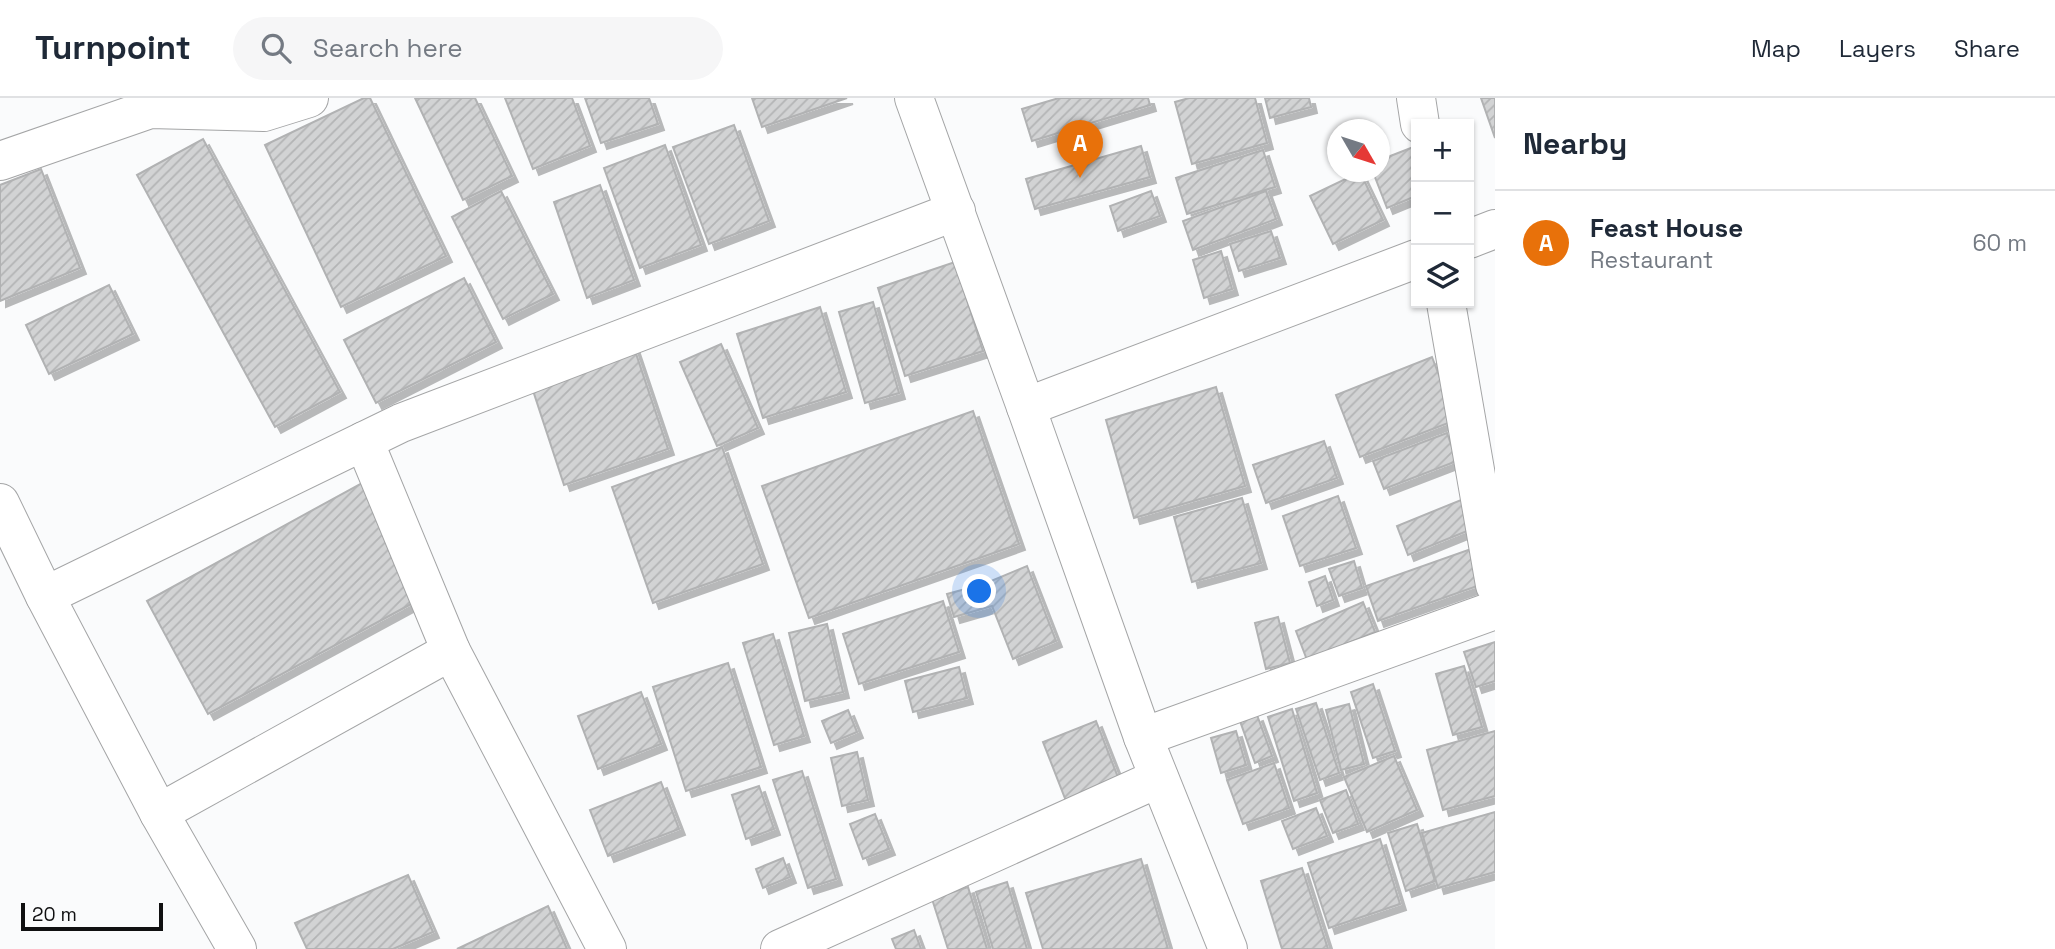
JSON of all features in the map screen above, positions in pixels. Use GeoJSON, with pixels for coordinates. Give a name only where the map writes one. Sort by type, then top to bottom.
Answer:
{"type":"FeatureCollection","features":[{"type":"Feature","properties":{"kind":"street"},"geometry":{"type":"LineString","coordinates":[[0,161],[150,109],[264,111],[309,98]]}},
{"type":"Feature","properties":{"kind":"street"},"geometry":{"type":"LineString","coordinates":[[914,98],[1143,737],[1228,949]]}},
{"type":"Feature","properties":{"kind":"street"},"geometry":{"type":"LineString","coordinates":[[1416,98],[1419,119]]}},
{"type":"Feature","properties":{"kind":"street"},"geometry":{"type":"LineString","coordinates":[[46,596],[401,423],[956,211]]}},
{"type":"Feature","properties":{"kind":"street"},"geometry":{"type":"LineString","coordinates":[[1474,237],[1495,229]]}},
{"type":"Feature","properties":{"kind":"street"},"geometry":{"type":"LineString","coordinates":[[1026,407],[1411,261]]}},
{"type":"Feature","properties":{"kind":"street"},"geometry":{"type":"LineString","coordinates":[[1447,308],[1495,585]]}},
{"type":"Feature","properties":{"kind":"street"},"geometry":{"type":"LineString","coordinates":[[364,441],[451,651],[607,949]]}},
{"type":"Feature","properties":{"kind":"street"},"geometry":{"type":"LineString","coordinates":[[0,503],[159,813],[237,949]]}},
{"type":"Feature","properties":{"kind":"street"},"geometry":{"type":"LineString","coordinates":[[1143,737],[1495,610]]}},
{"type":"Feature","properties":{"kind":"street"},"geometry":{"type":"LineString","coordinates":[[159,813],[451,651]]}},
{"type":"Feature","properties":{"kind":"street"},"geometry":{"type":"LineString","coordinates":[[780,949],[1159,778]]}},
{"type":"Feature","properties":{"kind":"building"},"geometry":{"type":"Polygon","coordinates":[[[364,98],[370,98],[446,256],[341,307],[265,145],[364,98]]]}},
{"type":"Feature","properties":{"kind":"building"},"geometry":{"type":"Polygon","coordinates":[[[415,98],[475,98],[512,176],[463,200],[415,98]]]}},
{"type":"Feature","properties":{"kind":"building"},"geometry":{"type":"Polygon","coordinates":[[[505,98],[572,98],[590,146],[533,169],[505,98]]]}},
{"type":"Feature","properties":{"kind":"building"},"geometry":{"type":"Polygon","coordinates":[[[585,98],[649,98],[658,124],[601,143],[585,98]]]}},
{"type":"Feature","properties":{"kind":"building"},"geometry":{"type":"Polygon","coordinates":[[[752,98],[847,98],[762,127],[752,98]]]}},
{"type":"Feature","properties":{"kind":"building"},"geometry":{"type":"Polygon","coordinates":[[[1059,98],[1148,98],[1150,105],[1032,141],[1022,109],[1059,98]]]}},
{"type":"Feature","properties":{"kind":"building"},"geometry":{"type":"Polygon","coordinates":[[[1189,98],[1255,98],[1267,143],[1192,164],[1175,102],[1189,98]]]}},
{"type":"Feature","properties":{"kind":"building"},"geometry":{"type":"Polygon","coordinates":[[[1265,98],[1309,98],[1311,107],[1270,118],[1265,98]]]}},
{"type":"Feature","properties":{"kind":"building"},"geometry":{"type":"Polygon","coordinates":[[[1481,98],[1495,98],[1495,138],[1481,98]]]}},
{"type":"Feature","properties":{"kind":"building"},"geometry":{"type":"Polygon","coordinates":[[[734,125],[769,221],[709,244],[673,147],[734,125]]]}},
{"type":"Feature","properties":{"kind":"building"},"geometry":{"type":"Polygon","coordinates":[[[203,139],[340,392],[275,427],[137,175],[203,139]]]}},
{"type":"Feature","properties":{"kind":"building"},"geometry":{"type":"Polygon","coordinates":[[[665,145],[701,245],[640,268],[604,168],[665,145]]]}},
{"type":"Feature","properties":{"kind":"building"},"geometry":{"type":"Polygon","coordinates":[[[1141,146],[1150,177],[1035,209],[1026,179],[1141,146]]]}},
{"type":"Feature","properties":{"kind":"building"},"geometry":{"type":"Polygon","coordinates":[[[1411,148],[1411,198],[1387,208],[1377,182],[1390,182],[1390,156],[1411,148]]]}},
{"type":"Feature","properties":{"kind":"building"},"geometry":{"type":"Polygon","coordinates":[[[1263,150],[1275,187],[1187,214],[1176,178],[1263,150]]]}},
{"type":"Feature","properties":{"kind":"building"},"geometry":{"type":"Polygon","coordinates":[[[41,169],[80,268],[0,301],[0,185],[41,169]]]}},
{"type":"Feature","properties":{"kind":"building"},"geometry":{"type":"Polygon","coordinates":[[[1339,182],[1365,182],[1383,220],[1333,244],[1310,196],[1339,182]]]}},
{"type":"Feature","properties":{"kind":"building"},"geometry":{"type":"Polygon","coordinates":[[[600,185],[634,280],[587,298],[554,202],[600,185]]]}},
{"type":"Feature","properties":{"kind":"building"},"geometry":{"type":"Polygon","coordinates":[[[501,191],[553,294],[503,319],[452,217],[501,191]]]}},
{"type":"Feature","properties":{"kind":"building"},"geometry":{"type":"Polygon","coordinates":[[[1151,191],[1160,216],[1118,231],[1110,206],[1151,191]]]}},
{"type":"Feature","properties":{"kind":"building"},"geometry":{"type":"Polygon","coordinates":[[[1266,191],[1276,219],[1193,250],[1183,221],[1266,191]]]}},
{"type":"Feature","properties":{"kind":"building"},"geometry":{"type":"Polygon","coordinates":[[[1271,231],[1280,258],[1239,271],[1230,244],[1271,231]]]}},
{"type":"Feature","properties":{"kind":"building"},"geometry":{"type":"Polygon","coordinates":[[[1221,251],[1232,289],[1204,298],[1193,260],[1221,251]]]}},
{"type":"Feature","properties":{"kind":"building"},"geometry":{"type":"Polygon","coordinates":[[[955,262],[983,351],[905,376],[878,288],[955,262]]]}},
{"type":"Feature","properties":{"kind":"building"},"geometry":{"type":"Polygon","coordinates":[[[464,278],[496,342],[376,403],[344,340],[464,278]]]}},
{"type":"Feature","properties":{"kind":"building"},"geometry":{"type":"Polygon","coordinates":[[[109,285],[133,334],[49,374],[26,325],[109,285]]]}},
{"type":"Feature","properties":{"kind":"building"},"geometry":{"type":"Polygon","coordinates":[[[873,302],[899,393],[865,403],[839,312],[873,302]]]}},
{"type":"Feature","properties":{"kind":"building"},"geometry":{"type":"Polygon","coordinates":[[[820,307],[846,392],[763,418],[737,334],[820,307]]]}},
{"type":"Feature","properties":{"kind":"building"},"geometry":{"type":"Polygon","coordinates":[[[626,324],[668,449],[564,485],[523,360],[626,324]]]}},
{"type":"Feature","properties":{"kind":"building"},"geometry":{"type":"Polygon","coordinates":[[[721,344],[758,428],[717,446],[680,362],[721,344]]]}},
{"type":"Feature","properties":{"kind":"building"},"geometry":{"type":"Polygon","coordinates":[[[1432,357],[1456,420],[1360,457],[1336,395],[1432,357]]]}},
{"type":"Feature","properties":{"kind":"building"},"geometry":{"type":"Polygon","coordinates":[[[1216,387],[1245,486],[1134,518],[1106,420],[1216,387]]]}},
{"type":"Feature","properties":{"kind":"building"},"geometry":{"type":"Polygon","coordinates":[[[973,411],[1019,544],[809,618],[762,486],[973,411]]]}},
{"type":"Feature","properties":{"kind":"building"},"geometry":{"type":"Polygon","coordinates":[[[1447,433],[1457,461],[1384,489],[1373,461],[1447,433]]]}},
{"type":"Feature","properties":{"kind":"building"},"geometry":{"type":"Polygon","coordinates":[[[1324,441],[1337,478],[1266,503],[1253,465],[1324,441]]]}},
{"type":"Feature","properties":{"kind":"building"},"geometry":{"type":"Polygon","coordinates":[[[722,447],[763,564],[653,603],[612,487],[722,447]]]}},
{"type":"Feature","properties":{"kind":"building"},"geometry":{"type":"Polygon","coordinates":[[[362,483],[424,597],[208,714],[147,601],[362,483]]]}},
{"type":"Feature","properties":{"kind":"building"},"geometry":{"type":"Polygon","coordinates":[[[1338,496],[1356,548],[1300,566],[1283,516],[1338,496]]]}},
{"type":"Feature","properties":{"kind":"building"},"geometry":{"type":"Polygon","coordinates":[[[1242,498],[1261,563],[1192,582],[1174,517],[1242,498]]]}},
{"type":"Feature","properties":{"kind":"building"},"geometry":{"type":"Polygon","coordinates":[[[1466,498],[1477,527],[1408,555],[1397,526],[1466,498]]]}},
{"type":"Feature","properties":{"kind":"building"},"geometry":{"type":"Polygon","coordinates":[[[1471,549],[1483,584],[1378,621],[1366,586],[1471,549]]]}},
{"type":"Feature","properties":{"kind":"building"},"geometry":{"type":"Polygon","coordinates":[[[1354,561],[1362,588],[1339,596],[1329,569],[1354,561]]]}},
{"type":"Feature","properties":{"kind":"building"},"geometry":{"type":"Polygon","coordinates":[[[1027,566],[1056,641],[1013,659],[992,606],[954,617],[947,594],[984,584],[1027,566]]]}},
{"type":"Feature","properties":{"kind":"building"},"geometry":{"type":"Polygon","coordinates":[[[1325,576],[1333,600],[1317,606],[1309,582],[1325,576]]]}},
{"type":"Feature","properties":{"kind":"building"},"geometry":{"type":"Polygon","coordinates":[[[943,601],[959,652],[859,684],[843,634],[943,601]]]}},
{"type":"Feature","properties":{"kind":"building"},"geometry":{"type":"Polygon","coordinates":[[[1363,602],[1375,632],[1307,660],[1296,631],[1363,602]]]}},
{"type":"Feature","properties":{"kind":"building"},"geometry":{"type":"Polygon","coordinates":[[[1278,617],[1290,663],[1266,669],[1255,623],[1278,617]]]}},
{"type":"Feature","properties":{"kind":"building"},"geometry":{"type":"Polygon","coordinates":[[[827,624],[843,692],[805,701],[789,633],[827,624]]]}},
{"type":"Feature","properties":{"kind":"building"},"geometry":{"type":"Polygon","coordinates":[[[773,634],[804,736],[774,745],[743,643],[773,634]]]}},
{"type":"Feature","properties":{"kind":"building"},"geometry":{"type":"Polygon","coordinates":[[[1495,642],[1495,681],[1476,687],[1464,652],[1495,642]]]}},
{"type":"Feature","properties":{"kind":"building"},"geometry":{"type":"Polygon","coordinates":[[[728,663],[761,767],[686,791],[653,687],[728,663]]]}},
{"type":"Feature","properties":{"kind":"building"},"geometry":{"type":"Polygon","coordinates":[[[1464,666],[1482,727],[1453,735],[1436,674],[1464,666]]]}},
{"type":"Feature","properties":{"kind":"building"},"geometry":{"type":"Polygon","coordinates":[[[959,667],[967,698],[913,712],[905,681],[959,667]]]}},
{"type":"Feature","properties":{"kind":"building"},"geometry":{"type":"Polygon","coordinates":[[[1373,684],[1395,751],[1373,758],[1351,692],[1373,684]]]}},
{"type":"Feature","properties":{"kind":"building"},"geometry":{"type":"Polygon","coordinates":[[[641,692],[661,744],[598,769],[578,716],[641,692]]]}},
{"type":"Feature","properties":{"kind":"building"},"geometry":{"type":"Polygon","coordinates":[[[1316,703],[1339,773],[1320,780],[1296,709],[1316,703]]]}},
{"type":"Feature","properties":{"kind":"building"},"geometry":{"type":"Polygon","coordinates":[[[1349,704],[1364,764],[1341,770],[1326,710],[1349,704]]]}},
{"type":"Feature","properties":{"kind":"building"},"geometry":{"type":"Polygon","coordinates":[[[1292,709],[1317,793],[1294,801],[1268,717],[1292,709]]]}},
{"type":"Feature","properties":{"kind":"building"},"geometry":{"type":"Polygon","coordinates":[[[848,710],[857,732],[831,743],[822,721],[848,710]]]}},
{"type":"Feature","properties":{"kind":"building"},"geometry":{"type":"Polygon","coordinates":[[[1257,715],[1272,756],[1255,763],[1240,721],[1257,715]]]}},
{"type":"Feature","properties":{"kind":"building"},"geometry":{"type":"Polygon","coordinates":[[[1096,721],[1119,780],[1066,801],[1043,742],[1096,721]]]}},
{"type":"Feature","properties":{"kind":"building"},"geometry":{"type":"Polygon","coordinates":[[[1236,731],[1246,765],[1221,773],[1211,738],[1236,731]]]}},
{"type":"Feature","properties":{"kind":"building"},"geometry":{"type":"Polygon","coordinates":[[[1495,731],[1495,796],[1443,810],[1427,750],[1495,731]]]}},
{"type":"Feature","properties":{"kind":"building"},"geometry":{"type":"Polygon","coordinates":[[[857,752],[868,800],[842,806],[831,758],[857,752]]]}},
{"type":"Feature","properties":{"kind":"building"},"geometry":{"type":"Polygon","coordinates":[[[1394,756],[1417,810],[1367,832],[1344,777],[1394,756]]]}},
{"type":"Feature","properties":{"kind":"building"},"geometry":{"type":"Polygon","coordinates":[[[1274,763],[1289,808],[1243,824],[1227,780],[1274,763]]]}},
{"type":"Feature","properties":{"kind":"building"},"geometry":{"type":"Polygon","coordinates":[[[802,771],[836,879],[808,888],[773,780],[802,771]]]}},
{"type":"Feature","properties":{"kind":"building"},"geometry":{"type":"Polygon","coordinates":[[[661,782],[679,829],[608,856],[590,810],[661,782]]]}},
{"type":"Feature","properties":{"kind":"building"},"geometry":{"type":"Polygon","coordinates":[[[759,786],[774,829],[746,839],[732,795],[759,786]]]}},
{"type":"Feature","properties":{"kind":"building"},"geometry":{"type":"Polygon","coordinates":[[[1346,790],[1358,824],[1333,833],[1320,800],[1346,790]]]}},
{"type":"Feature","properties":{"kind":"building"},"geometry":{"type":"Polygon","coordinates":[[[1316,808],[1327,836],[1293,849],[1282,821],[1316,808]]]}},
{"type":"Feature","properties":{"kind":"building"},"geometry":{"type":"Polygon","coordinates":[[[1495,812],[1495,872],[1438,888],[1422,833],[1495,812]]]}},
{"type":"Feature","properties":{"kind":"building"},"geometry":{"type":"Polygon","coordinates":[[[875,814],[889,849],[863,859],[850,824],[875,814]]]}},
{"type":"Feature","properties":{"kind":"building"},"geometry":{"type":"Polygon","coordinates":[[[1417,824],[1435,881],[1406,891],[1388,833],[1417,824]]]}},
{"type":"Feature","properties":{"kind":"building"},"geometry":{"type":"Polygon","coordinates":[[[1380,839],[1400,904],[1329,928],[1308,863],[1380,839]]]}},
{"type":"Feature","properties":{"kind":"building"},"geometry":{"type":"Polygon","coordinates":[[[783,858],[790,877],[763,888],[756,869],[783,858]]]}},
{"type":"Feature","properties":{"kind":"building"},"geometry":{"type":"Polygon","coordinates":[[[1141,859],[1168,949],[1043,949],[1026,893],[1141,859]]]}},
{"type":"Feature","properties":{"kind":"building"},"geometry":{"type":"Polygon","coordinates":[[[1302,868],[1328,949],[1282,949],[1261,881],[1302,868]]]}},
{"type":"Feature","properties":{"kind":"building"},"geometry":{"type":"Polygon","coordinates":[[[408,875],[433,932],[393,949],[307,949],[295,923],[408,875]]]}},
{"type":"Feature","properties":{"kind":"building"},"geometry":{"type":"Polygon","coordinates":[[[1007,882],[1027,949],[993,949],[976,892],[1007,882]]]}},
{"type":"Feature","properties":{"kind":"building"},"geometry":{"type":"Polygon","coordinates":[[[968,887],[987,949],[948,949],[932,899],[968,887]]]}},
{"type":"Feature","properties":{"kind":"building"},"geometry":{"type":"Polygon","coordinates":[[[548,906],[567,949],[457,949],[548,906]]]}},
{"type":"Feature","properties":{"kind":"building"},"geometry":{"type":"Polygon","coordinates":[[[914,930],[921,949],[896,949],[892,939],[914,930]]]}},
{"type":"Feature","properties":{"kind":"place","name":"Feast House"},"geometry":{"type":"Point","coordinates":[1080,178]}}]}
